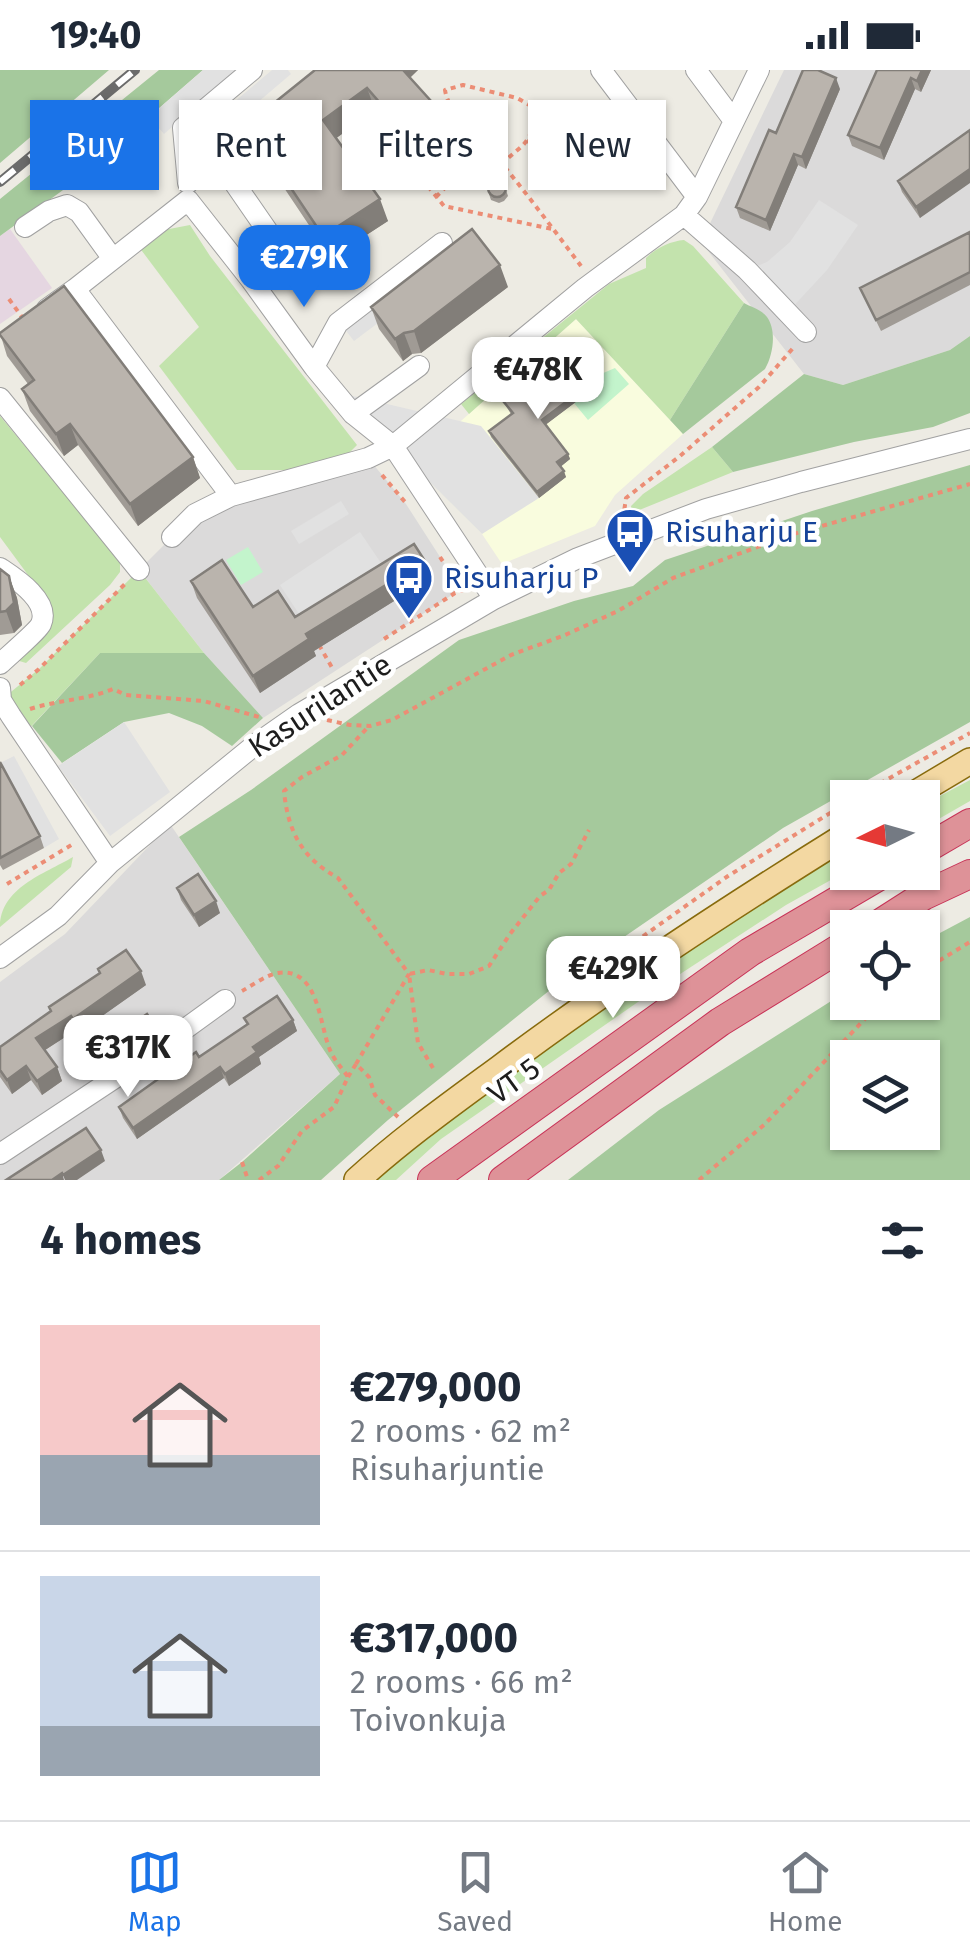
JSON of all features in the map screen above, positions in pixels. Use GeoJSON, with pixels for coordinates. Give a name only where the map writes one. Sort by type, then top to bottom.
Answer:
{"type":"FeatureCollection","features":[{"type":"Feature","properties":{"kind":"highway"},"geometry":{"type":"LineString","coordinates":[[940,841],[970,824]]}},
{"type":"Feature","properties":{"kind":"highway"},"geometry":{"type":"LineString","coordinates":[[901,910],[970,874]]}},
{"type":"Feature","properties":{"kind":"highway","name":"VT 5"},"geometry":{"type":"LineString","coordinates":[[432,1180],[750,952],[855,890]]}},
{"type":"Feature","properties":{"kind":"highway"},"geometry":{"type":"LineString","coordinates":[[503,1180],[720,1022],[830,954]]}},
{"type":"Feature","properties":{"kind":"main road"},"geometry":{"type":"LineString","coordinates":[[938,780],[970,761]]}},
{"type":"Feature","properties":{"kind":"main road"},"geometry":{"type":"LineString","coordinates":[[357,1180],[394,1146],[545,1034],[830,845]]}},
{"type":"Feature","properties":{"kind":"street"},"geometry":{"type":"LineString","coordinates":[[216,100],[252,70]]}},
{"type":"Feature","properties":{"kind":"street"},"geometry":{"type":"LineString","coordinates":[[602,70],[691,206],[806,332]]}},
{"type":"Feature","properties":{"kind":"street"},"geometry":{"type":"LineString","coordinates":[[696,70],[734,122]]}},
{"type":"Feature","properties":{"kind":"street"},"geometry":{"type":"LineString","coordinates":[[172,537],[194,514],[232,496],[368,458],[393,446],[593,281],[691,206],[760,70]]}},
{"type":"Feature","properties":{"kind":"street"},"geometry":{"type":"LineString","coordinates":[[188,190],[188,200],[314,367],[354,414],[393,446],[494,599]]}},
{"type":"Feature","properties":{"kind":"street"},"geometry":{"type":"LineString","coordinates":[[239,190],[274,246],[269,261],[251,280]]}},
{"type":"Feature","properties":{"kind":"street"},"geometry":{"type":"LineString","coordinates":[[27,325],[188,200]]}},
{"type":"Feature","properties":{"kind":"street"},"geometry":{"type":"LineString","coordinates":[[25,227],[49,210],[67,205],[79,212],[113,260]]}},
{"type":"Feature","properties":{"kind":"street"},"geometry":{"type":"LineString","coordinates":[[314,367],[338,323],[442,243]]}},
{"type":"Feature","properties":{"kind":"street"},"geometry":{"type":"LineString","coordinates":[[75,289],[232,496]]}},
{"type":"Feature","properties":{"kind":"street"},"geometry":{"type":"LineString","coordinates":[[354,414],[419,366]]}},
{"type":"Feature","properties":{"kind":"street"},"geometry":{"type":"LineString","coordinates":[[0,398],[140,570]]}},
{"type":"Feature","properties":{"kind":"street","name":"Kasurilantie"},"geometry":{"type":"LineString","coordinates":[[0,958],[58,916],[110,864],[256,744],[299,714],[494,599],[578,558],[706,509],[970,439]]}},
{"type":"Feature","properties":{"kind":"street"},"geometry":{"type":"LineString","coordinates":[[0,568],[38,599],[43,618],[40,628],[0,664]]}},
{"type":"Feature","properties":{"kind":"street"},"geometry":{"type":"LineString","coordinates":[[4,701],[96,829],[110,864]]}},
{"type":"Feature","properties":{"kind":"street"},"geometry":{"type":"LineString","coordinates":[[0,1154],[225,1000]]}},
{"type":"Feature","properties":{"kind":"path"},"geometry":{"type":"LineString","coordinates":[[446,100],[445,90],[463,85],[532,106],[531,137],[508,158]]}},
{"type":"Feature","properties":{"kind":"path"},"geometry":{"type":"LineString","coordinates":[[508,173],[593,281]]}},
{"type":"Feature","properties":{"kind":"path"},"geometry":{"type":"LineString","coordinates":[[430,190],[444,206],[552,229]]}},
{"type":"Feature","properties":{"kind":"path"},"geometry":{"type":"LineString","coordinates":[[436,197],[443,190]]}},
{"type":"Feature","properties":{"kind":"path"},"geometry":{"type":"LineString","coordinates":[[9,299],[27,325]]}},
{"type":"Feature","properties":{"kind":"path"},"geometry":{"type":"LineString","coordinates":[[623,520],[626,498],[759,387],[806,332]]}},
{"type":"Feature","properties":{"kind":"path"},"geometry":{"type":"LineString","coordinates":[[368,458],[406,504]]}},
{"type":"Feature","properties":{"kind":"path"},"geometry":{"type":"LineString","coordinates":[[299,714],[350,725],[370,726],[392,720],[511,655],[604,617],[673,578],[790,535],[970,484]]}},
{"type":"Feature","properties":{"kind":"path"},"geometry":{"type":"LineString","coordinates":[[433,546],[451,574],[455,593]]}},
{"type":"Feature","properties":{"kind":"path"},"geometry":{"type":"LineString","coordinates":[[4,701],[140,570]]}},
{"type":"Feature","properties":{"kind":"path"},"geometry":{"type":"LineString","coordinates":[[316,640],[334,670]]}},
{"type":"Feature","properties":{"kind":"path"},"geometry":{"type":"LineString","coordinates":[[4,701],[45,704],[94,697],[113,689],[126,696],[204,702],[262,718]]}},
{"type":"Feature","properties":{"kind":"path"},"geometry":{"type":"LineString","coordinates":[[370,726],[342,755],[284,792],[286,805],[295,839],[322,869],[338,878],[409,974],[418,1043],[433,1068]]}},
{"type":"Feature","properties":{"kind":"path"},"geometry":{"type":"LineString","coordinates":[[887,780],[970,734]]}},
{"type":"Feature","properties":{"kind":"path"},"geometry":{"type":"LineString","coordinates":[[7,884],[96,829]]}},
{"type":"Feature","properties":{"kind":"path"},"geometry":{"type":"LineString","coordinates":[[259,1180],[278,1166],[302,1132],[334,1108],[409,974],[428,970],[470,974],[489,966],[540,896],[571,864],[590,830]]}},
{"type":"Feature","properties":{"kind":"path"},"geometry":{"type":"LineString","coordinates":[[940,960],[970,942]]}},
{"type":"Feature","properties":{"kind":"path"},"geometry":{"type":"LineString","coordinates":[[225,1000],[274,973],[303,978],[316,1002],[332,1056],[348,1077]]}},
{"type":"Feature","properties":{"kind":"path"},"geometry":{"type":"LineString","coordinates":[[699,1180],[764,1125],[864,1020]]}},
{"type":"Feature","properties":{"kind":"path"},"geometry":{"type":"LineString","coordinates":[[356,1064],[369,1077],[375,1095],[402,1121]]}},
{"type":"Feature","properties":{"kind":"path"},"geometry":{"type":"LineString","coordinates":[[242,1162],[248,1180]]}},
{"type":"Feature","properties":{"kind":"shaded area"},"geometry":{"type":"Polygon","coordinates":[[[203,70],[237,70],[203,100],[179,100],[179,121],[164,134],[159,128],[159,108],[203,70]]]}},
{"type":"Feature","properties":{"kind":"shaded area"},"geometry":{"type":"Polygon","coordinates":[[[272,70],[288,70],[291,74],[260,100],[236,100],[272,70]]]}},
{"type":"Feature","properties":{"kind":"shaded area"},"geometry":{"type":"Polygon","coordinates":[[[784,70],[970,70],[970,336],[950,350],[843,385],[804,374],[701,242],[784,70]]]}},
{"type":"Feature","properties":{"kind":"shaded area"},"geometry":{"type":"Polygon","coordinates":[[[819,200],[858,225],[827,270],[788,312],[747,270],[767,262],[790,242],[819,200]]]}},
{"type":"Feature","properties":{"kind":"shaded area"},"geometry":{"type":"Polygon","coordinates":[[[10,229],[52,288],[0,324],[0,236],[10,229]]]}},
{"type":"Feature","properties":{"kind":"shaded area"},"geometry":{"type":"Polygon","coordinates":[[[460,239],[471,253],[354,341],[343,327],[460,239]]]}},
{"type":"Feature","properties":{"kind":"shaded area"},"geometry":{"type":"Polygon","coordinates":[[[576,319],[683,434],[615,495],[595,526],[502,564],[482,534],[340,393],[426,452],[576,319]]]}},
{"type":"Feature","properties":{"kind":"shaded area"},"geometry":{"type":"Polygon","coordinates":[[[340,393],[481,426],[539,498],[482,534],[340,393]]]}},
{"type":"Feature","properties":{"kind":"shaded area"},"geometry":{"type":"Polygon","coordinates":[[[368,458],[406,504],[451,574],[455,593],[263,718],[204,653],[139,570],[195,514],[368,458]]]}},
{"type":"Feature","properties":{"kind":"shaded area"},"geometry":{"type":"Polygon","coordinates":[[[341,501],[349,514],[299,544],[291,531],[341,501]]]}},
{"type":"Feature","properties":{"kind":"shaded area"},"geometry":{"type":"Polygon","coordinates":[[[360,532],[381,563],[301,617],[280,585],[360,532]]]}},
{"type":"Feature","properties":{"kind":"shaded area"},"geometry":{"type":"Polygon","coordinates":[[[124,722],[170,792],[110,836],[58,766],[124,722]]]}},
{"type":"Feature","properties":{"kind":"shaded area"},"geometry":{"type":"Polygon","coordinates":[[[14,756],[59,839],[44,848],[0,766],[14,756]]]}},
{"type":"Feature","properties":{"kind":"shaded area"},"geometry":{"type":"Polygon","coordinates":[[[170,824],[340,1074],[219,1180],[0,1180],[0,982],[65,934],[170,824]]]}},
{"type":"Feature","properties":{"kind":"green space"},"geometry":{"type":"Polygon","coordinates":[[[0,70],[109,70],[74,100],[30,100],[30,137],[0,163],[0,70]]]}},
{"type":"Feature","properties":{"kind":"green space"},"geometry":{"type":"Polygon","coordinates":[[[159,70],[203,70],[159,108],[159,100],[122,100],[159,70]]]}},
{"type":"Feature","properties":{"kind":"green space"},"geometry":{"type":"Polygon","coordinates":[[[30,175],[30,190],[63,190],[0,236],[0,199],[30,175]]]}},
{"type":"Feature","properties":{"kind":"green space"},"geometry":{"type":"Polygon","coordinates":[[[190,225],[357,445],[346,456],[291,470],[237,470],[159,366],[199,327],[139,247],[164,230],[190,225]]]}},
{"type":"Feature","properties":{"kind":"green space"},"geometry":{"type":"Polygon","coordinates":[[[684,240],[744,303],[670,420],[576,319],[469,414],[461,404],[609,284],[646,268],[646,258],[659,248],[684,240]]]}},
{"type":"Feature","properties":{"kind":"green space"},"geometry":{"type":"Polygon","coordinates":[[[744,303],[762,312],[770,323],[773,343],[768,363],[683,434],[670,420],[744,303]]]}},
{"type":"Feature","properties":{"kind":"green space"},"geometry":{"type":"Polygon","coordinates":[[[970,336],[970,413],[933,427],[733,472],[712,447],[804,374],[843,385],[950,350],[970,336]]]}},
{"type":"Feature","properties":{"kind":"green space"},"geometry":{"type":"Polygon","coordinates":[[[615,368],[629,384],[588,420],[574,403],[581,398],[575,389],[615,368]]]}},
{"type":"Feature","properties":{"kind":"green space"},"geometry":{"type":"Polygon","coordinates":[[[0,416],[120,561],[120,572],[110,585],[26,663],[16,660],[45,598],[0,537],[0,416]]]}},
{"type":"Feature","properties":{"kind":"green space"},"geometry":{"type":"Polygon","coordinates":[[[712,447],[733,472],[632,513],[631,506],[643,494],[712,447]]]}},
{"type":"Feature","properties":{"kind":"green space"},"geometry":{"type":"Polygon","coordinates":[[[970,465],[970,722],[868,780],[830,780],[830,801],[783,828],[570,974],[388,1120],[321,1180],[219,1180],[340,1074],[179,837],[459,640],[574,601],[633,586],[665,560],[812,511],[970,465]]]}},
{"type":"Feature","properties":{"kind":"green space"},"geometry":{"type":"Polygon","coordinates":[[[248,547],[263,572],[241,585],[226,560],[248,547]]]}},
{"type":"Feature","properties":{"kind":"green space"},"geometry":{"type":"Polygon","coordinates":[[[139,570],[204,653],[100,653],[23,735],[1,700],[39,669],[139,570]]]}},
{"type":"Feature","properties":{"kind":"green space"},"geometry":{"type":"Polygon","coordinates":[[[100,653],[204,653],[263,718],[232,746],[202,726],[169,713],[124,722],[62,763],[32,726],[100,653]]]}},
{"type":"Feature","properties":{"kind":"green space"},"geometry":{"type":"Polygon","coordinates":[[[970,780],[970,801],[940,818],[940,796],[970,780]]]}},
{"type":"Feature","properties":{"kind":"green space"},"geometry":{"type":"Polygon","coordinates":[[[73,857],[71,867],[0,927],[2,913],[15,892],[73,857]]]}},
{"type":"Feature","properties":{"kind":"green space"},"geometry":{"type":"Polygon","coordinates":[[[830,857],[830,880],[648,995],[441,1139],[396,1180],[375,1180],[507,1077],[830,857]]]}},
{"type":"Feature","properties":{"kind":"green space"},"geometry":{"type":"Polygon","coordinates":[[[970,917],[970,1180],[568,1180],[659,1110],[830,1002],[830,1020],[940,1020],[940,933],[970,917]]]}},
{"type":"Feature","properties":{"kind":"building"},"geometry":{"type":"Polygon","coordinates":[[[315,70],[403,70],[430,100],[377,100],[367,88],[350,100],[342,100],[342,106],[323,120],[342,146],[342,190],[374,190],[380,199],[323,236],[292,190],[322,190],[322,100],[278,100],[315,70]]]}},
{"type":"Feature","properties":{"kind":"building"},"geometry":{"type":"Polygon","coordinates":[[[803,70],[818,70],[836,78],[802,157],[794,154],[766,220],[736,207],[769,130],[776,133],[803,70]]]}},
{"type":"Feature","properties":{"kind":"building"},"geometry":{"type":"Polygon","coordinates":[[[877,70],[922,70],[917,81],[911,78],[880,148],[848,135],[877,70]]]}},
{"type":"Feature","properties":{"kind":"building"},"geometry":{"type":"Polygon","coordinates":[[[970,130],[970,169],[916,207],[898,181],[970,130]]]}},
{"type":"Feature","properties":{"kind":"building"},"geometry":{"type":"Polygon","coordinates":[[[489,190],[505,190],[497,197],[489,190]]]}},
{"type":"Feature","properties":{"kind":"building"},"geometry":{"type":"Polygon","coordinates":[[[472,229],[500,265],[414,331],[395,339],[371,307],[472,229]]]}},
{"type":"Feature","properties":{"kind":"building"},"geometry":{"type":"Polygon","coordinates":[[[970,232],[970,272],[876,320],[860,288],[970,232]]]}},
{"type":"Feature","properties":{"kind":"building"},"geometry":{"type":"Polygon","coordinates":[[[64,286],[193,457],[130,504],[70,424],[56,434],[22,389],[34,380],[0,335],[64,286]]]}},
{"type":"Feature","properties":{"kind":"building"},"geometry":{"type":"Polygon","coordinates":[[[567,351],[585,374],[573,384],[579,392],[542,420],[568,454],[557,462],[564,471],[537,492],[489,431],[513,413],[503,401],[567,351]]]}},
{"type":"Feature","properties":{"kind":"building"},"geometry":{"type":"Polygon","coordinates":[[[414,544],[425,561],[306,634],[309,639],[253,676],[191,581],[222,560],[253,607],[278,591],[295,617],[414,544]]]}},
{"type":"Feature","properties":{"kind":"building"},"geometry":{"type":"Polygon","coordinates":[[[0,569],[9,576],[14,603],[0,612],[0,569]]]}},
{"type":"Feature","properties":{"kind":"building"},"geometry":{"type":"Polygon","coordinates":[[[0,762],[40,836],[0,858],[0,762]]]}},
{"type":"Feature","properties":{"kind":"building"},"geometry":{"type":"Polygon","coordinates":[[[198,874],[216,901],[194,915],[177,888],[198,874]]]}},
{"type":"Feature","properties":{"kind":"building"},"geometry":{"type":"Polygon","coordinates":[[[126,950],[141,971],[73,1019],[71,1016],[36,1038],[57,1067],[37,1081],[26,1066],[7,1080],[0,1070],[0,1047],[126,950]]]}},
{"type":"Feature","properties":{"kind":"building"},"geometry":{"type":"Polygon","coordinates":[[[277,996],[293,1020],[253,1047],[257,1052],[225,1074],[220,1067],[133,1128],[119,1107],[196,1052],[199,1057],[248,1024],[244,1018],[277,996]]]}},
{"type":"Feature","properties":{"kind":"building"},"geometry":{"type":"Polygon","coordinates":[[[147,1014],[155,1026],[140,1038],[131,1025],[147,1014]]]}},
{"type":"Feature","properties":{"kind":"building"},"geometry":{"type":"Polygon","coordinates":[[[86,1128],[101,1150],[63,1175],[52,1180],[6,1180],[86,1128]]]}},
{"type":"Feature","properties":{"kind":"railway"},"geometry":{"type":"LineString","coordinates":[[0,182],[135,70]]}},
{"type":"Feature","properties":{"kind":"place","name":"Risuharju E"},"geometry":{"type":"Point","coordinates":[630,574]}},
{"type":"Feature","properties":{"kind":"place","name":"Risuharju P"},"geometry":{"type":"Point","coordinates":[409,620]}}]}
